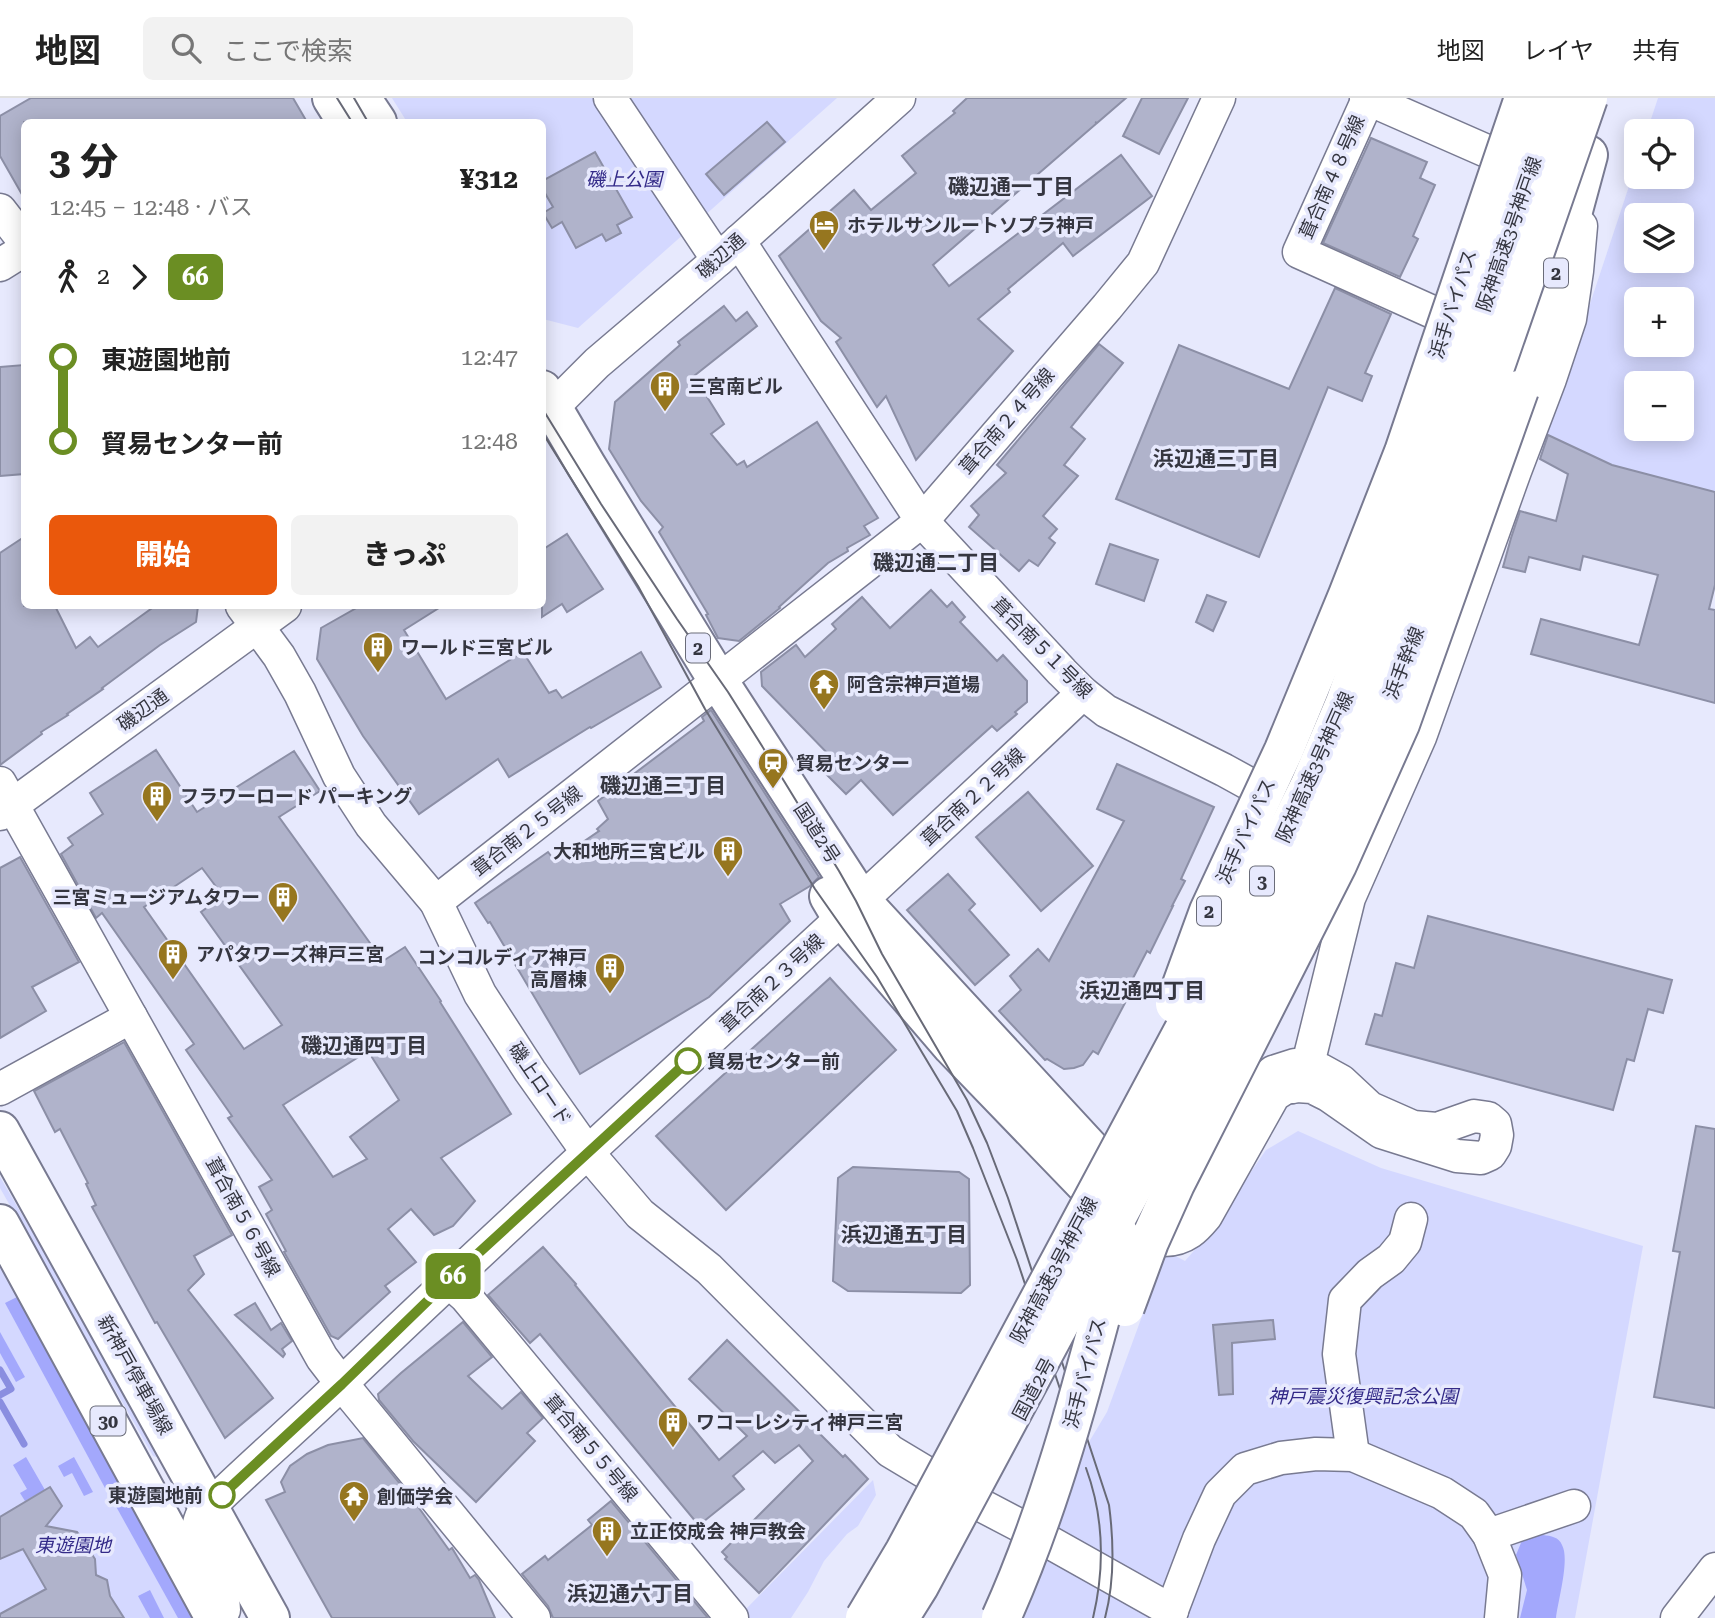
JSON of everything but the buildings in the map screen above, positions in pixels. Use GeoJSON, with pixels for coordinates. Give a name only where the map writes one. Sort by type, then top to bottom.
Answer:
{"type":"FeatureCollection","features":[{"type":"Feature","properties":{"kind":"main road"},"geometry":{"type":"LineString","coordinates":[[332,98],[345,119]]}},
{"type":"Feature","properties":{"kind":"main road"},"geometry":{"type":"LineString","coordinates":[[361,98],[375,119]]}},
{"type":"Feature","properties":{"kind":"main road","name":"浜手バイパス"},"geometry":{"type":"LineString","coordinates":[[1013,1609],[1066,1446],[1113,1270],[1139,1141],[1166,1030],[1209,911],[1284,750],[1404,452],[1524,98]]}},
{"type":"Feature","properties":{"kind":"main road"},"geometry":{"type":"LineString","coordinates":[[852,1618],[862,1605],[930,1475],[1156,1066],[1294,808],[1383,524],[1538,98]]}},
{"type":"Feature","properties":{"kind":"main road","name":"阪神高速3号神戸線"},"geometry":{"type":"LineString","coordinates":[[865,1618],[911,1539],[1247,912],[1310,785],[1345,703],[1556,98]]}},
{"type":"Feature","properties":{"kind":"main road","name":"阪神高速3号神戸線"},"geometry":{"type":"LineString","coordinates":[[902,1618],[1296,882],[1381,691],[1588,98]]}},
{"type":"Feature","properties":{"kind":"main road","name":"浜手幹線"},"geometry":{"type":"LineString","coordinates":[[1128,1210],[1329,828],[1402,674],[1606,98]]}},
{"type":"Feature","properties":{"kind":"main road","name":"浜手バイパス"},"geometry":{"type":"LineString","coordinates":[[1013,1609],[1058,1511],[1149,1242],[1175,1184],[1337,866],[1400,724],[1519,390],[1551,292],[1588,155]]}},
{"type":"Feature","properties":{"kind":"main road","name":"国道2号"},"geometry":{"type":"LineString","coordinates":[[546,414],[711,687],[852,909],[1128,1210],[958,1534],[902,1618]]}},
{"type":"Feature","properties":{"kind":"main road","name":"新神戸停車場線"},"geometry":{"type":"LineString","coordinates":[[0,1131],[270,1618]]}},
{"type":"Feature","properties":{"kind":"main road","name":"30"},"geometry":{"type":"LineString","coordinates":[[0,1224],[215,1618]]}},
{"type":"Feature","properties":{"kind":"main road"},"geometry":{"type":"LineString","coordinates":[[214,1515],[220,1542],[243,1591],[240,1618]]}},
{"type":"Feature","properties":{"kind":"street","name":"葺合南５１号線"},"geometry":{"type":"LineString","coordinates":[[610,98],[729,250],[922,521],[1062,672],[1106,711],[1224,770],[1329,828]]}},
{"type":"Feature","properties":{"kind":"street","name":"磯辺通"},"geometry":{"type":"LineString","coordinates":[[546,411],[597,363],[729,250],[899,98]]}},
{"type":"Feature","properties":{"kind":"street","name":"葺合南２４号線"},"geometry":{"type":"LineString","coordinates":[[711,687],[922,521],[1107,307],[1143,263],[1219,98]]}},
{"type":"Feature","properties":{"kind":"street"},"geometry":{"type":"LineString","coordinates":[[1367,98],[1514,163]]}},
{"type":"Feature","properties":{"kind":"street","name":"葺合南４８号線"},"geometry":{"type":"LineString","coordinates":[[1367,98],[1298,252],[1457,323]]}},
{"type":"Feature","properties":{"kind":"street"},"geometry":{"type":"LineString","coordinates":[[1299,1077],[1349,898],[1420,737],[1570,320],[1588,155]]}},
{"type":"Feature","properties":{"kind":"street"},"geometry":{"type":"LineString","coordinates":[[0,211],[21,237]]}},
{"type":"Feature","properties":{"kind":"street"},"geometry":{"type":"LineString","coordinates":[[0,265],[21,252]]}},
{"type":"Feature","properties":{"kind":"street","name":"磯辺通"},"geometry":{"type":"LineString","coordinates":[[4,801],[250,616],[274,609]]}},
{"type":"Feature","properties":{"kind":"street","name":"磯上ロード"},"geometry":{"type":"LineString","coordinates":[[250,616],[300,693],[339,776],[364,815],[436,902],[480,994],[530,1071],[588,1153],[640,1214],[709,1269],[890,1451],[1171,1614]]}},
{"type":"Feature","properties":{"kind":"street","name":"葺合南２５号線"},"geometry":{"type":"LineString","coordinates":[[436,902],[711,687]]}},
{"type":"Feature","properties":{"kind":"street","name":"葺合南２２号線"},"geometry":{"type":"LineString","coordinates":[[852,909],[1083,692]]}},
{"type":"Feature","properties":{"kind":"street","name":"葺合南５６号線"},"geometry":{"type":"LineString","coordinates":[[4,801],[131,1017],[322,1358],[534,1618]]}},
{"type":"Feature","properties":{"kind":"street","name":"葺合南２３号線"},"geometry":{"type":"LineString","coordinates":[[214,1515],[342,1384],[448,1281],[852,909]]}},
{"type":"Feature","properties":{"kind":"street"},"geometry":{"type":"LineString","coordinates":[[0,1089],[131,1017]]}},
{"type":"Feature","properties":{"kind":"street"},"geometry":{"type":"LineString","coordinates":[[1128,1210],[1142,1205],[1158,1211],[1177,1212],[1197,1204],[1262,1082],[1273,1072],[1295,1065],[1299,1077],[1381,1132],[1457,1156],[1481,1158],[1490,1154],[1495,1146],[1495,1124],[1488,1118],[1474,1116],[1437,1129],[1413,1127],[1370,1108],[1321,1069],[1299,1077]]}},
{"type":"Feature","properties":{"kind":"street"},"geometry":{"type":"LineString","coordinates":[[1353,1455],[1339,1354],[1345,1300],[1370,1274],[1391,1259],[1405,1242],[1411,1219]]}},
{"type":"Feature","properties":{"kind":"street","name":"葺合南５５号線"},"geometry":{"type":"LineString","coordinates":[[448,1281],[466,1297],[732,1618]]}},
{"type":"Feature","properties":{"kind":"street"},"geometry":{"type":"LineString","coordinates":[[1171,1614],[1199,1539],[1220,1494],[1245,1469],[1281,1458],[1316,1454],[1353,1455],[1443,1493],[1474,1514],[1489,1535],[1504,1575],[1501,1618]]}},
{"type":"Feature","properties":{"kind":"street"},"geometry":{"type":"LineString","coordinates":[[1489,1535],[1574,1506]]}},
{"type":"Feature","properties":{"kind":"street"},"geometry":{"type":"LineString","coordinates":[[214,1515],[199,1520],[197,1536],[201,1551],[220,1589],[224,1603],[222,1618]]}},
{"type":"Feature","properties":{"kind":"street"},"geometry":{"type":"LineString","coordinates":[[1677,1618],[1715,1569]]}},
{"type":"Feature","properties":{"kind":"street"},"geometry":{"type":"LineString","coordinates":[[1704,1618],[1715,1605]]}},
{"type":"Feature","properties":{"kind":"green space","name":"磯上公園"},"geometry":{"type":"Polygon","coordinates":[[[392,98],[837,98],[578,328],[546,320],[546,119],[405,119],[392,98]]]}},
{"type":"Feature","properties":{"kind":"green space"},"geometry":{"type":"Polygon","coordinates":[[[1658,98],[1715,98],[1715,492],[1612,465],[1547,434],[1628,189],[1694,189],[1694,119],[1651,119],[1658,98]]]}},
{"type":"Feature","properties":{"kind":"green space","name":"神戸震災復興記念公園"},"geometry":{"type":"Polygon","coordinates":[[[1298,1131],[1381,1168],[1643,1246],[1575,1618],[983,1618],[1107,1412],[1168,1252],[1185,1261],[1206,1237],[1266,1150],[1298,1131]]]}},
{"type":"Feature","properties":{"kind":"green space"},"geometry":{"type":"Polygon","coordinates":[[[0,1177],[161,1452],[160,1458],[153,1456],[0,1188],[0,1177]]]}},
{"type":"Feature","properties":{"kind":"green space","name":"東遊園地"},"geometry":{"type":"Polygon","coordinates":[[[0,1255],[196,1618],[0,1618],[0,1255]]]}},
{"type":"Feature","properties":{"kind":"green space"},"geometry":{"type":"Polygon","coordinates":[[[873,1480],[876,1495],[858,1526],[847,1534],[824,1561],[791,1618],[748,1618],[743,1612],[873,1480]]]}},
{"type":"Feature","properties":{"kind":"shaded area"},"geometry":{"type":"Polygon","coordinates":[[[19,1296],[120,1481],[105,1488],[5,1303],[19,1296]]]}},
{"type":"Feature","properties":{"kind":"shaded area"},"geometry":{"type":"Polygon","coordinates":[[[0,1332],[25,1377],[16,1382],[0,1353],[0,1332]]]}},
{"type":"Feature","properties":{"kind":"shaded area"},"geometry":{"type":"Polygon","coordinates":[[[26,1457],[45,1490],[25,1501],[20,1493],[27,1489],[13,1465],[26,1457]]]}},
{"type":"Feature","properties":{"kind":"shaded area"},"geometry":{"type":"Polygon","coordinates":[[[74,1457],[93,1492],[84,1496],[72,1473],[64,1477],[58,1466],[74,1457]]]}},
{"type":"Feature","properties":{"kind":"shaded area"},"geometry":{"type":"Polygon","coordinates":[[[125,1495],[193,1618],[178,1618],[113,1501],[125,1495]]]}},
{"type":"Feature","properties":{"kind":"shaded area"},"geometry":{"type":"Polygon","coordinates":[[[1543,1535],[1559,1540],[1564,1551],[1564,1570],[1556,1618],[1520,1618],[1527,1590],[1516,1555],[1523,1538],[1543,1535]]]}},
{"type":"Feature","properties":{"kind":"shaded area"},"geometry":{"type":"Polygon","coordinates":[[[150,1590],[164,1618],[150,1618],[138,1596],[150,1590]]]}},
{"type":"Feature","properties":{"kind":"waterway"},"geometry":{"type":"LineString","coordinates":[[0,1370],[11,1389],[0,1395]]}},
{"type":"Feature","properties":{"kind":"waterway"},"geometry":{"type":"LineString","coordinates":[[0,1402],[24,1444]]}},
{"type":"Feature","properties":{"kind":"tram line"},"geometry":{"type":"LineString","coordinates":[[337,98],[350,119]]}},
{"type":"Feature","properties":{"kind":"tram line"},"geometry":{"type":"LineString","coordinates":[[354,98],[366,119]]}},
{"type":"Feature","properties":{"kind":"tram line"},"geometry":{"type":"LineString","coordinates":[[546,415],[601,504],[728,692],[839,871],[882,954],[967,1100],[987,1143],[1008,1198],[1109,1505],[1113,1562],[1105,1618]]}},
{"type":"Feature","properties":{"kind":"tram line"},"geometry":{"type":"LineString","coordinates":[[546,438],[638,586],[705,709],[815,889],[877,977],[957,1111],[1017,1260],[1060,1389]]}},
{"type":"Feature","properties":{"kind":"tram line"},"geometry":{"type":"LineString","coordinates":[[1086,1468],[1096,1505],[1101,1542],[1100,1580],[1093,1618]]}},
{"type":"Feature","properties":{"kind":"bus line","name":"66"},"geometry":{"type":"LineString","coordinates":[[222,1495],[448,1281],[688,1061]]}},
{"type":"Feature","properties":{"kind":"place","name":"ホテルサンルートソプラ神戸"},"geometry":{"type":"Point","coordinates":[824,252]}},
{"type":"Feature","properties":{"kind":"place","name":"三宮南ビル"},"geometry":{"type":"Point","coordinates":[665,413]}},
{"type":"Feature","properties":{"kind":"place","name":"ワールド三宮ビル"},"geometry":{"type":"Point","coordinates":[378,674]}},
{"type":"Feature","properties":{"kind":"place","name":"阿含宗神戸道場"},"geometry":{"type":"Point","coordinates":[824,711]}},
{"type":"Feature","properties":{"kind":"place","name":"貿易センター"},"geometry":{"type":"Point","coordinates":[773,790]}},
{"type":"Feature","properties":{"kind":"place","name":"フラワーロード パーキング"},"geometry":{"type":"Point","coordinates":[157,823]}},
{"type":"Feature","properties":{"kind":"place","name":"大和地所三宮ビル"},"geometry":{"type":"Point","coordinates":[728,878]}},
{"type":"Feature","properties":{"kind":"place","name":"三宮ミュージアムタワー"},"geometry":{"type":"Point","coordinates":[283,924]}},
{"type":"Feature","properties":{"kind":"place","name":"アパタワーズ神戸三宮"},"geometry":{"type":"Point","coordinates":[173,981]}},
{"type":"Feature","properties":{"kind":"place","name":"コンコルディア神戸 高層棟"},"geometry":{"type":"Point","coordinates":[610,995]}},
{"type":"Feature","properties":{"kind":"place","name":"貿易センター前"},"geometry":{"type":"Point","coordinates":[688,1061]}},
{"type":"Feature","properties":{"kind":"place","name":"ワコーレシティ神戸三宮"},"geometry":{"type":"Point","coordinates":[673,1449]}},
{"type":"Feature","properties":{"kind":"place","name":"東遊園地前"},"geometry":{"type":"Point","coordinates":[222,1495]}},
{"type":"Feature","properties":{"kind":"place","name":"創価学会"},"geometry":{"type":"Point","coordinates":[354,1523]}},
{"type":"Feature","properties":{"kind":"place","name":"立正佼成会 神戸教会"},"geometry":{"type":"Point","coordinates":[607,1558]}},
{"type":"Feature","properties":{"kind":"district","name":"磯辺通一丁目"},"geometry":{"type":"Point","coordinates":[1011,187]}},
{"type":"Feature","properties":{"kind":"district","name":"浜辺通三丁目"},"geometry":{"type":"Point","coordinates":[1216,459]}},
{"type":"Feature","properties":{"kind":"district","name":"磯辺通二丁目"},"geometry":{"type":"Point","coordinates":[936,563]}},
{"type":"Feature","properties":{"kind":"district","name":"磯辺通三丁目"},"geometry":{"type":"Point","coordinates":[663,786]}},
{"type":"Feature","properties":{"kind":"district","name":"浜辺通四丁目"},"geometry":{"type":"Point","coordinates":[1142,991]}},
{"type":"Feature","properties":{"kind":"district","name":"磯辺通四丁目"},"geometry":{"type":"Point","coordinates":[364,1046]}},
{"type":"Feature","properties":{"kind":"district","name":"浜辺通五丁目"},"geometry":{"type":"Point","coordinates":[904,1235]}},
{"type":"Feature","properties":{"kind":"district","name":"浜辺通六丁目"},"geometry":{"type":"Point","coordinates":[630,1594]}}]}
